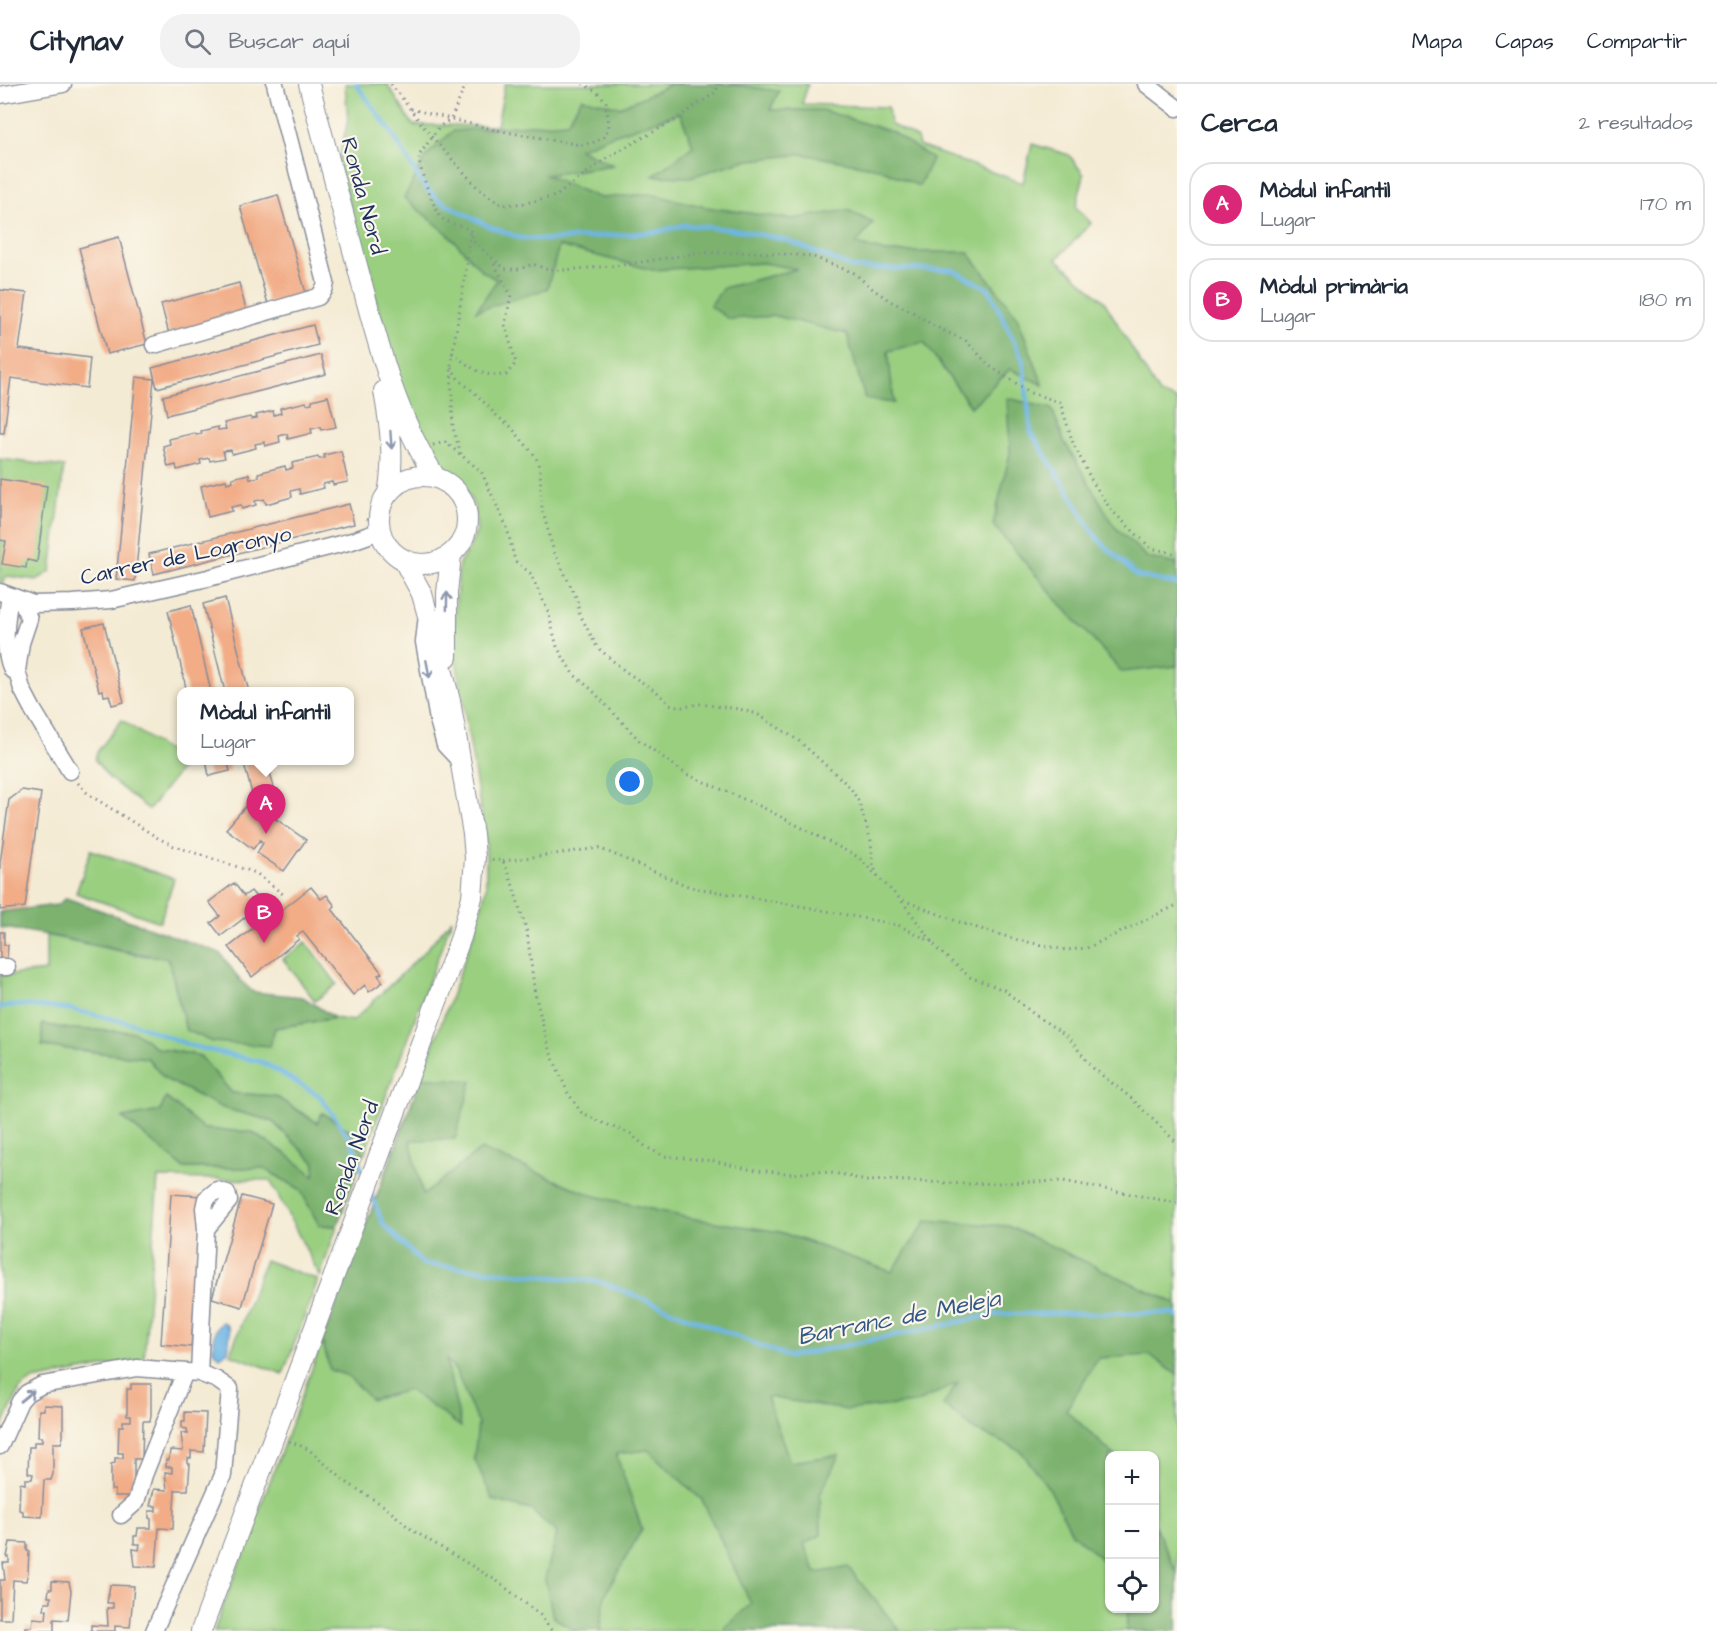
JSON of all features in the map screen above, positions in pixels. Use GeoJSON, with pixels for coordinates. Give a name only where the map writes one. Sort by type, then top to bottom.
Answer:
{"type":"FeatureCollection","features":[{"type":"Feature","properties":{"kind":"main road","name":"Ronda Nord"},"geometry":{"type":"LineString","coordinates":[[309,84],[371,321],[404,420],[420,454],[436,478]]}},
{"type":"Feature","properties":{"kind":"main road","name":"Ronda Nord"},"geometry":{"type":"LineString","coordinates":[[371,321],[390,424],[393,462],[381,496]]}},
{"type":"Feature","properties":{"kind":"main road"},"geometry":{"type":"LineString","coordinates":[[423,476],[436,478],[448,484],[458,493],[466,512],[466,532],[452,555],[441,561],[429,565],[404,561],[393,553],[373,527],[379,516],[381,496],[410,478],[423,476]]}},
{"type":"Feature","properties":{"kind":"main road","name":"Ronda Nord"},"geometry":{"type":"LineString","coordinates":[[450,701],[447,592],[452,555]]}},
{"type":"Feature","properties":{"kind":"main road","name":"Ronda Nord"},"geometry":{"type":"LineString","coordinates":[[202,1627],[467,918],[472,897],[475,858],[473,834],[450,701],[422,594],[404,561]]}},
{"type":"Feature","properties":{"kind":"street"},"geometry":{"type":"LineString","coordinates":[[0,95],[63,84]]}},
{"type":"Feature","properties":{"kind":"street"},"geometry":{"type":"LineString","coordinates":[[154,345],[318,297],[324,290],[326,283],[275,84]]}},
{"type":"Feature","properties":{"kind":"street"},"geometry":{"type":"LineString","coordinates":[[1146,84],[1177,108]]}},
{"type":"Feature","properties":{"kind":"street","name":"Carrer de Logronyo"},"geometry":{"type":"LineString","coordinates":[[11,596],[33,604],[111,600],[352,542],[373,527]]}},
{"type":"Feature","properties":{"kind":"street"},"geometry":{"type":"LineString","coordinates":[[11,596],[28,619]]}},
{"type":"Feature","properties":{"kind":"street"},"geometry":{"type":"LineString","coordinates":[[11,596],[5,637],[9,665],[70,771]]}},
{"type":"Feature","properties":{"kind":"street"},"geometry":{"type":"LineString","coordinates":[[9,665],[21,643],[28,619],[38,609],[48,604]]}},
{"type":"Feature","properties":{"kind":"street"},"geometry":{"type":"LineString","coordinates":[[427,611],[424,642],[438,720],[445,745],[460,761]]}},
{"type":"Feature","properties":{"kind":"street"},"geometry":{"type":"LineString","coordinates":[[121,1515],[136,1502],[144,1474],[192,1373],[206,1230]]}},
{"type":"Feature","properties":{"kind":"street"},"geometry":{"type":"LineString","coordinates":[[0,1446],[20,1401],[27,1393],[42,1385],[137,1368],[192,1373],[217,1380],[230,1389],[223,1475],[154,1631]]}},
{"type":"Feature","properties":{"kind":"path"},"geometry":{"type":"LineString","coordinates":[[391,84],[431,136],[479,189],[502,205],[526,203],[556,196],[608,157],[673,121],[716,92],[718,84]]}},
{"type":"Feature","properties":{"kind":"path"},"geometry":{"type":"LineString","coordinates":[[466,84],[451,119],[431,136],[418,157],[420,172],[426,180],[434,209],[442,219],[470,230]]}},
{"type":"Feature","properties":{"kind":"path"},"geometry":{"type":"LineString","coordinates":[[411,109],[529,137],[580,145],[595,142],[604,137],[609,127],[606,101],[597,92],[583,84]]}},
{"type":"Feature","properties":{"kind":"path"},"geometry":{"type":"LineString","coordinates":[[452,352],[468,366],[488,376],[506,375],[516,363],[505,325],[511,295],[491,259],[482,247],[473,241],[470,230]]}},
{"type":"Feature","properties":{"kind":"path"},"geometry":{"type":"LineString","coordinates":[[461,456],[453,428],[451,367],[470,230]]}},
{"type":"Feature","properties":{"kind":"path"},"geometry":{"type":"LineString","coordinates":[[491,259],[505,269],[519,269],[533,264],[546,269],[565,270],[623,265],[698,253],[754,252],[811,256],[854,273],[892,302],[966,341],[991,367],[1031,393],[1060,402],[1073,443],[1092,481],[1111,510],[1151,548],[1177,554]]}},
{"type":"Feature","properties":{"kind":"path"},"geometry":{"type":"LineString","coordinates":[[451,367],[459,380],[510,426],[536,457],[540,470],[543,509],[554,552],[577,599],[579,613],[597,647],[669,704],[683,707],[700,704],[748,711],[757,714],[799,741],[850,787],[859,802],[871,841],[873,865],[879,878]]}},
{"type":"Feature","properties":{"kind":"path"},"geometry":{"type":"LineString","coordinates":[[420,454],[424,447],[445,442],[481,471],[507,528],[515,561],[530,573],[548,611],[556,647],[573,674],[591,689],[639,740],[686,774],[762,807],[858,857],[901,900],[939,951],[970,977],[1004,990],[1035,1015],[1067,1035],[1093,1068],[1131,1098],[1177,1143]]}},
{"type":"Feature","properties":{"kind":"path"},"geometry":{"type":"LineString","coordinates":[[373,527],[370,515],[381,496]]}},
{"type":"Feature","properties":{"kind":"path"},"geometry":{"type":"LineString","coordinates":[[70,771],[88,794],[158,838],[174,846],[256,873],[284,895]]}},
{"type":"Feature","properties":{"kind":"path"},"geometry":{"type":"LineString","coordinates":[[475,858],[503,861],[599,849],[690,887],[898,925],[934,943]]}},
{"type":"Feature","properties":{"kind":"path"},"geometry":{"type":"LineString","coordinates":[[503,861],[527,932],[535,994],[549,1049],[568,1093],[581,1112],[631,1134],[646,1147],[664,1156],[685,1157],[748,1169],[794,1174],[817,1172],[845,1175],[865,1181],[967,1184],[1063,1181],[1177,1203]]}},
{"type":"Feature","properties":{"kind":"path"},"geometry":{"type":"LineString","coordinates":[[901,900],[964,924],[1018,940],[1066,950],[1087,948],[1177,904]]}},
{"type":"Feature","properties":{"kind":"path"},"geometry":{"type":"LineString","coordinates":[[274,1434],[308,1449],[346,1482],[384,1506],[412,1530],[497,1581],[540,1615],[552,1631]]}},
{"type":"Feature","properties":{"kind":"green space"},"geometry":{"type":"Polygon","coordinates":[[[345,84],[387,84],[413,125],[497,126],[505,84],[808,84],[802,104],[888,107],[890,124],[917,138],[919,146],[1023,183],[1032,144],[1069,155],[1084,175],[1076,207],[1091,223],[1057,259],[1104,301],[1159,394],[1177,400],[1177,1631],[214,1631],[448,1005],[477,924],[486,888],[486,843],[453,640],[459,563],[477,531],[475,509],[467,491],[450,473],[434,462],[402,394],[338,164],[348,120],[345,84]]]}},
{"type":"Feature","properties":{"kind":"green space"},"geometry":{"type":"Polygon","coordinates":[[[672,84],[727,84],[779,91],[770,110],[822,110],[892,132],[932,159],[919,186],[878,168],[802,154],[742,161],[690,177],[653,176],[693,146],[680,113],[579,149],[613,165],[546,175],[600,198],[650,194],[706,207],[792,219],[848,210],[873,223],[856,244],[886,252],[968,252],[1017,316],[1043,385],[1010,369],[971,407],[924,342],[888,351],[894,403],[865,399],[847,334],[776,316],[729,319],[710,306],[723,288],[797,269],[763,263],[653,270],[559,246],[547,289],[476,311],[497,280],[482,271],[447,233],[404,198],[427,155],[453,131],[567,122],[582,98],[620,107],[672,84]]]}},
{"type":"Feature","properties":{"kind":"green space"},"geometry":{"type":"Polygon","coordinates":[[[1007,398],[1052,409],[1064,441],[1115,527],[1148,558],[1177,564],[1177,666],[1122,672],[993,525],[1010,453],[1007,398]]]}},
{"type":"Feature","properties":{"kind":"green space"},"geometry":{"type":"Polygon","coordinates":[[[0,459],[64,467],[51,571],[37,580],[7,576],[3,583],[0,582],[0,459]]]}},
{"type":"Feature","properties":{"kind":"green space"},"geometry":{"type":"Polygon","coordinates":[[[122,720],[177,758],[177,765],[183,765],[149,810],[109,778],[95,760],[97,752],[122,720]]]}},
{"type":"Feature","properties":{"kind":"green space"},"geometry":{"type":"Polygon","coordinates":[[[91,850],[174,879],[160,922],[76,893],[91,850]]]}},
{"type":"Feature","properties":{"kind":"green space"},"geometry":{"type":"Polygon","coordinates":[[[66,898],[220,953],[240,980],[253,992],[303,997],[335,1018],[275,1028],[270,1046],[213,1042],[186,1030],[168,958],[0,928],[0,912],[57,905],[66,898]]]}},
{"type":"Feature","properties":{"kind":"green space"},"geometry":{"type":"Polygon","coordinates":[[[452,919],[364,1155],[351,1131],[323,1113],[318,1123],[275,1096],[232,1093],[200,1056],[157,1048],[135,1032],[69,1029],[42,1024],[43,1046],[147,1058],[165,1079],[223,1108],[272,1121],[316,1164],[314,1177],[285,1153],[252,1132],[204,1129],[166,1098],[160,1111],[124,1119],[184,1168],[263,1168],[300,1189],[319,1225],[337,1226],[320,1276],[270,1180],[158,1178],[144,1359],[33,1380],[20,1389],[0,1431],[0,976],[46,971],[46,935],[138,955],[168,958],[186,1030],[275,1028],[335,1018],[353,1021],[426,950],[452,919]]]}},
{"type":"Feature","properties":{"kind":"green space"},"geometry":{"type":"Polygon","coordinates":[[[306,942],[337,984],[315,1001],[283,959],[306,942]]]}},
{"type":"Feature","properties":{"kind":"green space"},"geometry":{"type":"Polygon","coordinates":[[[42,1024],[69,1029],[135,1032],[157,1048],[200,1056],[232,1093],[275,1096],[317,1123],[322,1113],[351,1131],[364,1154],[337,1226],[319,1225],[300,1189],[263,1168],[184,1168],[123,1118],[160,1111],[166,1098],[204,1129],[252,1132],[285,1153],[314,1176],[315,1163],[272,1121],[223,1108],[165,1079],[147,1058],[42,1046],[42,1024]]]}},
{"type":"Feature","properties":{"kind":"green space"},"geometry":{"type":"Polygon","coordinates":[[[420,1077],[472,1081],[455,1139],[410,1140],[423,1195],[481,1149],[591,1195],[689,1218],[780,1232],[892,1272],[927,1220],[1008,1226],[1177,1304],[1177,1375],[1150,1355],[1098,1358],[1066,1410],[1110,1451],[1105,1451],[1105,1562],[1072,1533],[1050,1490],[1020,1450],[977,1431],[943,1405],[958,1383],[915,1403],[847,1410],[767,1397],[790,1462],[839,1455],[820,1495],[821,1535],[804,1544],[816,1573],[848,1567],[900,1631],[724,1631],[725,1627],[751,1604],[702,1500],[648,1450],[616,1454],[642,1529],[605,1595],[600,1631],[576,1631],[553,1617],[545,1579],[557,1533],[531,1510],[493,1500],[474,1458],[478,1424],[456,1371],[446,1359],[461,1427],[409,1390],[371,1400],[348,1376],[330,1370],[322,1341],[406,1120],[420,1077]]]}},
{"type":"Feature","properties":{"kind":"green space"},"geometry":{"type":"Polygon","coordinates":[[[265,1260],[318,1280],[283,1374],[230,1354],[265,1260]]]}},
{"type":"Feature","properties":{"kind":"green space"},"geometry":{"type":"Polygon","coordinates":[[[1159,1535],[1177,1573],[1177,1631],[1126,1631],[1128,1613],[1159,1613],[1159,1535]]]}},
{"type":"Feature","properties":{"kind":"water"},"geometry":{"type":"Polygon","coordinates":[[[222,1322],[228,1327],[229,1338],[228,1351],[220,1357],[213,1350],[215,1330],[222,1322]]]}},
{"type":"Feature","properties":{"kind":"building"},"geometry":{"type":"Polygon","coordinates":[[[278,195],[306,293],[268,304],[240,206],[278,195]]]}},
{"type":"Feature","properties":{"kind":"building"},"geometry":{"type":"Polygon","coordinates":[[[119,237],[147,344],[107,354],[79,248],[119,237]]]}},
{"type":"Feature","properties":{"kind":"building"},"geometry":{"type":"Polygon","coordinates":[[[239,283],[247,313],[169,334],[161,304],[239,283]]]}},
{"type":"Feature","properties":{"kind":"building"},"geometry":{"type":"Polygon","coordinates":[[[0,290],[27,293],[19,349],[90,358],[87,388],[11,378],[4,433],[0,433],[0,290]]]}},
{"type":"Feature","properties":{"kind":"building"},"geometry":{"type":"Polygon","coordinates":[[[313,325],[318,345],[157,388],[152,368],[313,325]]]}},
{"type":"Feature","properties":{"kind":"building"},"geometry":{"type":"Polygon","coordinates":[[[321,355],[326,374],[167,415],[163,396],[321,355]]]}},
{"type":"Feature","properties":{"kind":"building"},"geometry":{"type":"Polygon","coordinates":[[[136,377],[154,379],[135,581],[116,579],[136,377]]]}},
{"type":"Feature","properties":{"kind":"building"},"geometry":{"type":"Polygon","coordinates":[[[328,396],[336,427],[311,429],[312,433],[288,439],[287,434],[279,436],[280,442],[265,446],[265,442],[255,444],[256,448],[232,454],[231,450],[223,451],[225,458],[200,460],[201,464],[177,470],[176,465],[168,467],[163,446],[170,444],[169,439],[195,433],[196,435],[202,434],[201,431],[218,427],[218,430],[226,429],[224,423],[250,417],[251,419],[257,418],[256,415],[273,411],[274,415],[281,413],[280,408],[306,402],[307,404],[312,403],[312,400],[328,396]]]}},
{"type":"Feature","properties":{"kind":"building"},"geometry":{"type":"Polygon","coordinates":[[[341,451],[348,482],[323,484],[324,488],[300,494],[299,489],[291,491],[292,497],[266,504],[264,499],[255,501],[256,505],[242,509],[241,505],[231,507],[232,511],[208,517],[201,486],[226,480],[227,483],[233,481],[232,478],[249,474],[250,479],[259,477],[258,473],[285,466],[286,470],[293,468],[292,463],[318,457],[319,459],[325,458],[324,455],[341,451]]]}},
{"type":"Feature","properties":{"kind":"building"},"geometry":{"type":"Polygon","coordinates":[[[0,479],[47,486],[37,562],[27,560],[26,568],[2,564],[6,541],[0,540],[0,479]]]}},
{"type":"Feature","properties":{"kind":"building"},"geometry":{"type":"Polygon","coordinates":[[[349,504],[354,524],[154,574],[149,554],[349,504]]]}},
{"type":"Feature","properties":{"kind":"building"},"geometry":{"type":"Polygon","coordinates":[[[225,598],[248,687],[224,687],[203,604],[225,598]]]}},
{"type":"Feature","properties":{"kind":"building"},"geometry":{"type":"Polygon","coordinates":[[[191,605],[210,687],[186,687],[168,611],[191,605]]]}},
{"type":"Feature","properties":{"kind":"building"},"geometry":{"type":"Polygon","coordinates":[[[104,623],[124,702],[112,705],[109,695],[104,696],[103,690],[99,691],[83,628],[104,623]]]}},
{"type":"Feature","properties":{"kind":"building"},"geometry":{"type":"Polygon","coordinates":[[[207,765],[228,765],[230,771],[209,776],[207,765]]]}},
{"type":"Feature","properties":{"kind":"building"},"geometry":{"type":"Polygon","coordinates":[[[244,765],[268,765],[276,796],[254,801],[244,765]]]}},
{"type":"Feature","properties":{"kind":"building"},"geometry":{"type":"Polygon","coordinates":[[[22,790],[41,793],[25,907],[0,910],[0,863],[9,800],[22,790]]]}},
{"type":"Feature","properties":{"kind":"building"},"geometry":{"type":"Polygon","coordinates":[[[250,801],[306,840],[284,871],[257,853],[263,843],[260,840],[253,849],[226,829],[250,801]]]}},
{"type":"Feature","properties":{"kind":"building"},"geometry":{"type":"Polygon","coordinates":[[[234,883],[244,896],[251,891],[262,904],[221,936],[211,923],[220,916],[209,902],[234,883]]]}},
{"type":"Feature","properties":{"kind":"building"},"geometry":{"type":"Polygon","coordinates":[[[311,887],[321,899],[327,895],[335,906],[332,909],[382,973],[378,975],[383,982],[369,992],[365,985],[353,995],[303,932],[297,936],[299,939],[252,977],[229,947],[276,910],[278,913],[311,887]]]}},
{"type":"Feature","properties":{"kind":"building"},"geometry":{"type":"Polygon","coordinates":[[[0,932],[4,932],[4,945],[8,945],[7,960],[0,960],[0,932]]]}},
{"type":"Feature","properties":{"kind":"building"},"geometry":{"type":"Polygon","coordinates":[[[171,1194],[202,1196],[191,1347],[161,1344],[171,1194]]]}},
{"type":"Feature","properties":{"kind":"building"},"geometry":{"type":"Polygon","coordinates":[[[242,1196],[272,1204],[242,1307],[212,1298],[242,1196]]]}},
{"type":"Feature","properties":{"kind":"building"},"geometry":{"type":"Polygon","coordinates":[[[131,1384],[151,1384],[151,1415],[150,1421],[143,1421],[142,1459],[134,1459],[134,1496],[115,1496],[115,1490],[111,1490],[111,1464],[115,1463],[115,1458],[123,1458],[123,1453],[118,1453],[119,1426],[123,1426],[123,1421],[131,1421],[131,1416],[127,1416],[127,1389],[131,1389],[131,1384]]]}},
{"type":"Feature","properties":{"kind":"building"},"geometry":{"type":"Polygon","coordinates":[[[44,1405],[63,1406],[63,1437],[61,1443],[53,1443],[53,1474],[51,1480],[44,1480],[42,1517],[23,1516],[23,1511],[19,1510],[20,1483],[25,1484],[25,1479],[32,1479],[33,1474],[28,1473],[29,1447],[34,1447],[34,1442],[42,1442],[42,1437],[38,1437],[39,1410],[44,1410],[44,1405]]]}},
{"type":"Feature","properties":{"kind":"building"},"geometry":{"type":"Polygon","coordinates":[[[185,1412],[206,1413],[204,1452],[191,1451],[191,1458],[188,1458],[188,1464],[190,1464],[188,1490],[175,1490],[173,1529],[159,1528],[156,1567],[135,1566],[133,1549],[139,1550],[140,1544],[134,1544],[134,1536],[137,1536],[138,1528],[151,1528],[149,1511],[156,1511],[156,1506],[150,1506],[154,1489],[167,1490],[165,1472],[172,1473],[172,1467],[166,1467],[166,1460],[169,1460],[170,1450],[183,1451],[181,1433],[188,1434],[187,1429],[182,1428],[185,1412]]]}},
{"type":"Feature","properties":{"kind":"building"},"geometry":{"type":"Polygon","coordinates":[[[10,1542],[27,1543],[28,1572],[26,1581],[13,1580],[11,1619],[0,1619],[0,1580],[5,1580],[3,1563],[9,1563],[9,1557],[7,1557],[10,1542]]]}},
{"type":"Feature","properties":{"kind":"building"},"geometry":{"type":"Polygon","coordinates":[[[52,1581],[69,1582],[71,1591],[68,1620],[54,1619],[54,1631],[25,1631],[26,1627],[32,1627],[33,1618],[46,1619],[45,1602],[51,1602],[51,1597],[48,1597],[49,1589],[52,1589],[52,1581]]]}},
{"type":"Feature","properties":{"kind":"building"},"geometry":{"type":"Polygon","coordinates":[[[110,1585],[134,1586],[130,1627],[115,1626],[115,1631],[91,1631],[91,1625],[108,1626],[107,1608],[113,1608],[113,1603],[107,1603],[110,1585]]]}},
{"type":"Feature","properties":{"kind":"waterway"},"geometry":{"type":"LineString","coordinates":[[356,84],[392,133],[423,185],[440,201],[488,226],[520,238],[548,240],[657,232],[684,225],[738,230],[786,240],[853,268],[953,270],[989,289],[1023,360],[1031,432],[1097,538],[1137,576],[1177,584]]}},
{"type":"Feature","properties":{"kind":"waterway","name":"Barranc de Meleja"},"geometry":{"type":"LineString","coordinates":[[0,1007],[21,1005],[69,1009],[135,1024],[192,1046],[262,1062],[320,1096],[351,1140],[364,1175]]}},
{"type":"Feature","properties":{"kind":"waterway","name":"Barranc de Meleja"},"geometry":{"type":"LineString","coordinates":[[371,1194],[383,1224],[423,1264],[601,1282],[789,1357],[998,1314],[1172,1313],[1177,1316]]}},
{"type":"Feature","properties":{"kind":"place","name":"Mòdul infantil"},"geometry":{"type":"Point","coordinates":[266,834]}},
{"type":"Feature","properties":{"kind":"place","name":"Mòdul primària"},"geometry":{"type":"Point","coordinates":[264,943]}}]}
